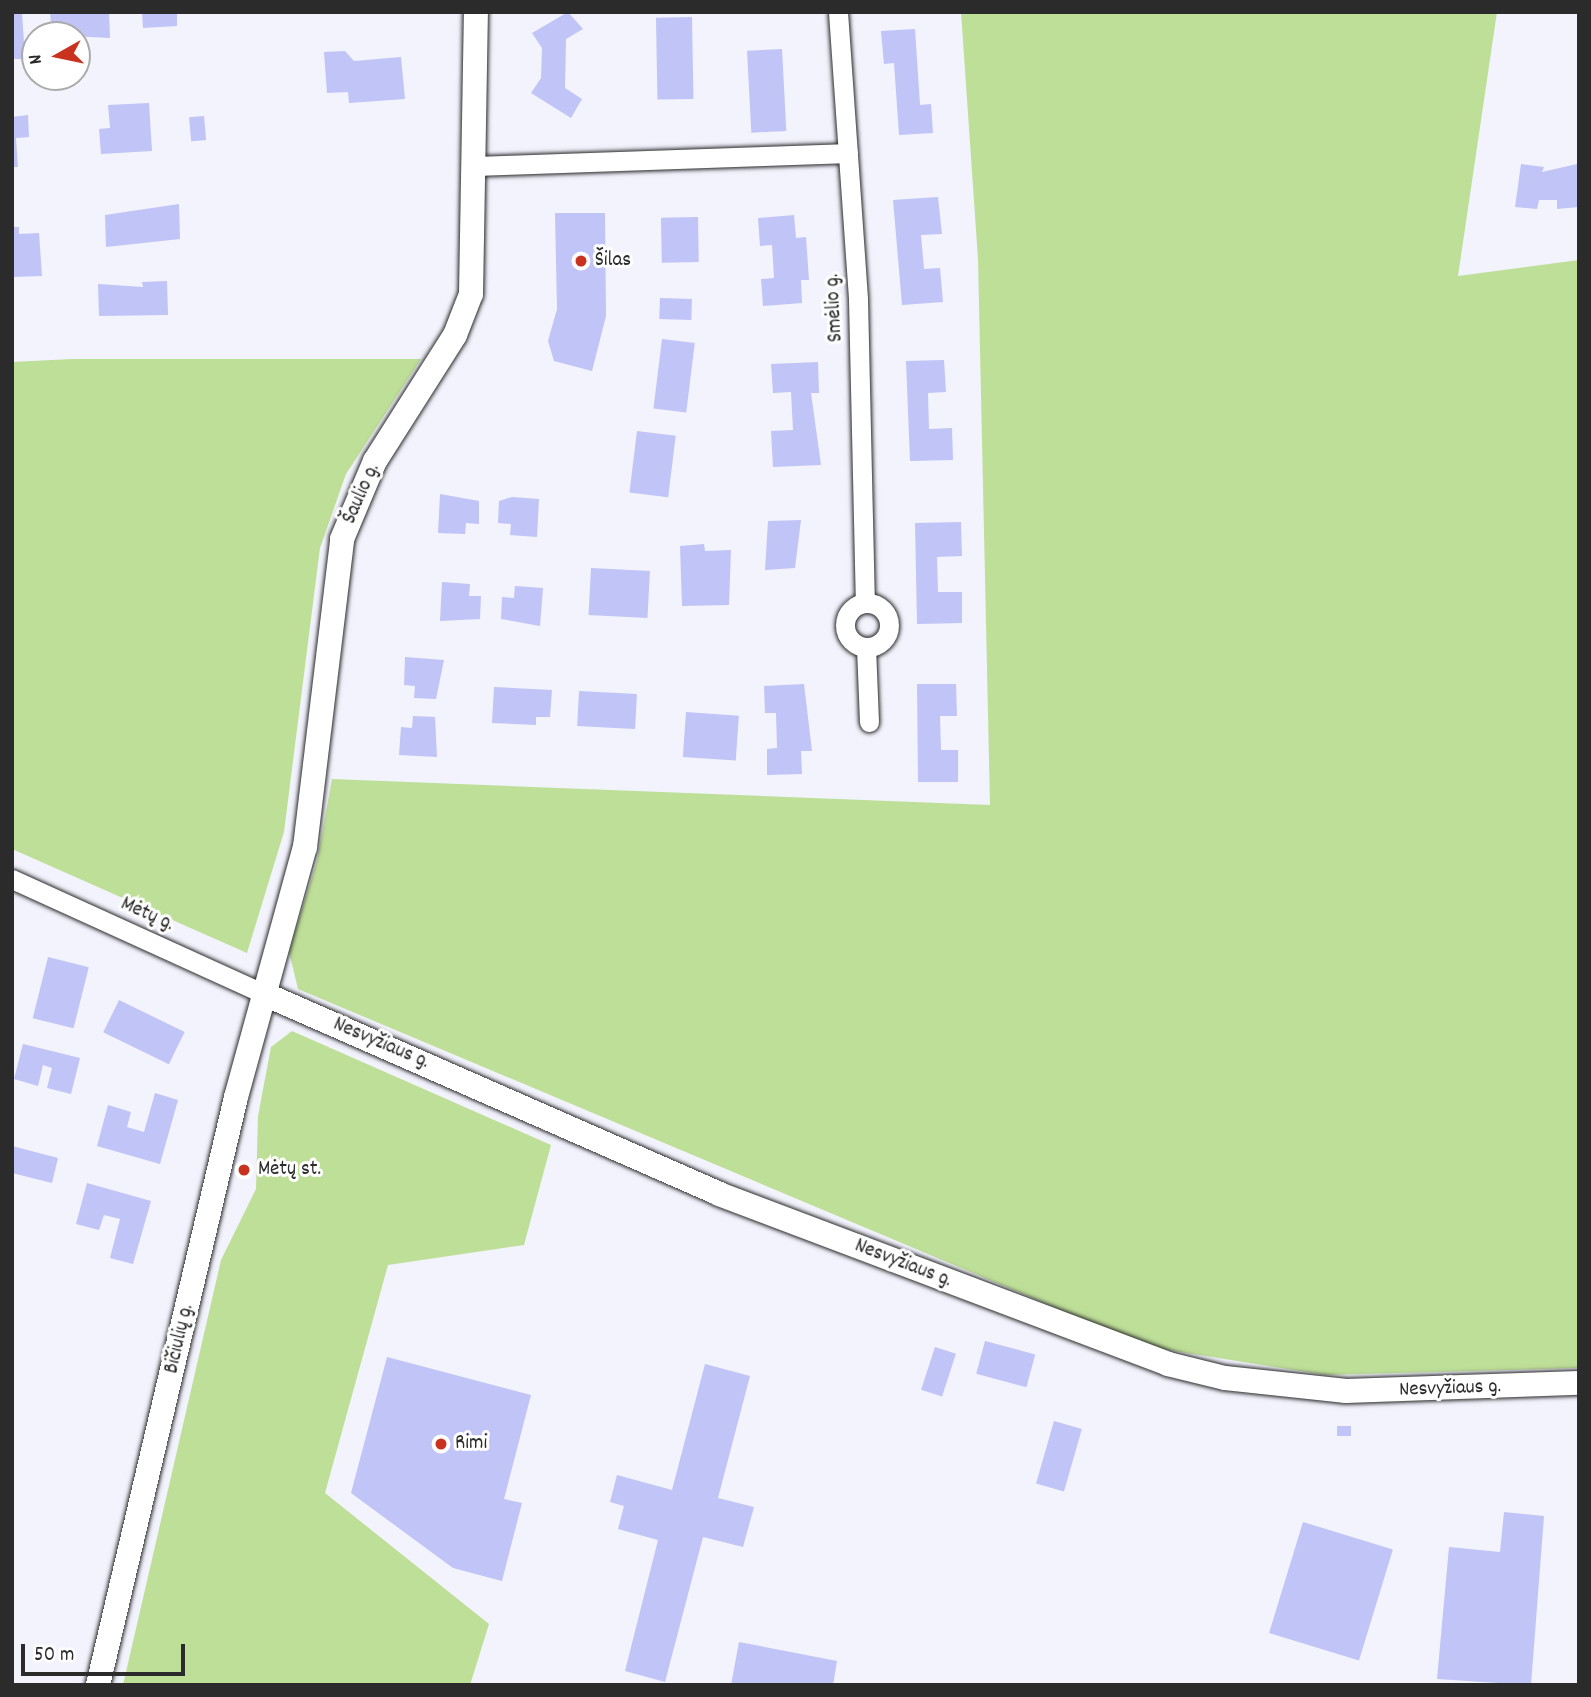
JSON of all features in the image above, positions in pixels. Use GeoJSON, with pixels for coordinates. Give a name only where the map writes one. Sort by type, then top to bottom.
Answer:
{"type":"FeatureCollection","features":[{"type":"Feature","properties":{"kind":"street","name":"Šaulio g."},"geometry":{"type":"LineString","coordinates":[[262,993],[314,802],[342,539],[375,461],[455,335],[471,294],[477,166],[476,12]]}},
{"type":"Feature","properties":{"kind":"street","name":"Smėlio g."},"geometry":{"type":"LineString","coordinates":[[838,12],[858,299],[865,602]]}},
{"type":"Feature","properties":{"kind":"street"},"geometry":{"type":"LineString","coordinates":[[477,166],[848,153]]}},
{"type":"Feature","properties":{"kind":"street"},"geometry":{"type":"LineString","coordinates":[[865,602],[882,608],[889,624],[883,641],[866,648],[855,645],[844,625],[846,614],[865,602]]}},
{"type":"Feature","properties":{"kind":"street"},"geometry":{"type":"LineString","coordinates":[[866,648],[869,722]]}},
{"type":"Feature","properties":{"kind":"street","name":"Mėtų g."},"geometry":{"type":"LineString","coordinates":[[12,879],[262,993]]}},
{"type":"Feature","properties":{"kind":"street","name":"Nesvyžiaus g."},"geometry":{"type":"LineString","coordinates":[[262,993],[719,1195],[1168,1364],[1236,1380],[1346,1391],[1579,1383]]}},
{"type":"Feature","properties":{"kind":"street","name":"Bičiulių g."},"geometry":{"type":"LineString","coordinates":[[98,1685],[262,993]]}},
{"type":"Feature","properties":{"kind":"green space"},"geometry":{"type":"Polygon","coordinates":[[[961,12],[1497,12],[1458,276],[1579,260],[1579,1368],[1326,1375],[1149,1347],[298,989],[289,952],[317,861],[332,779],[990,805],[978,259],[961,12]]]}},
{"type":"Feature","properties":{"kind":"green space"},"geometry":{"type":"Polygon","coordinates":[[[72,359],[421,359],[346,474],[320,548],[284,832],[247,953],[12,849],[12,362],[72,359]]]}},
{"type":"Feature","properties":{"kind":"green space"},"geometry":{"type":"Polygon","coordinates":[[[292,1031],[551,1145],[524,1245],[388,1265],[325,1493],[489,1624],[470,1685],[123,1685],[221,1260],[256,1189],[258,1116],[271,1047],[292,1031]]]}},
{"type":"Feature","properties":{"kind":"building"},"geometry":{"type":"Polygon","coordinates":[[[12,12],[22,12],[21,59],[12,59],[12,12]]]}},
{"type":"Feature","properties":{"kind":"building"},"geometry":{"type":"Polygon","coordinates":[[[50,12],[109,12],[110,38],[91,37],[91,21],[51,21],[50,12]]]}},
{"type":"Feature","properties":{"kind":"building"},"geometry":{"type":"Polygon","coordinates":[[[142,12],[177,12],[177,26],[143,28],[142,12]]]}},
{"type":"Feature","properties":{"kind":"building"},"geometry":{"type":"Polygon","coordinates":[[[568,12],[583,29],[566,39],[565,88],[582,99],[571,118],[531,93],[541,78],[542,48],[532,33],[568,12]]]}},
{"type":"Feature","properties":{"kind":"building"},"geometry":{"type":"Polygon","coordinates":[[[692,17],[693,99],[657,100],[656,18],[692,17]]]}},
{"type":"Feature","properties":{"kind":"building"},"geometry":{"type":"Polygon","coordinates":[[[915,29],[920,105],[931,104],[933,133],[899,135],[894,63],[884,64],[881,31],[915,29]]]}},
{"type":"Feature","properties":{"kind":"building"},"geometry":{"type":"Polygon","coordinates":[[[782,49],[786,131],[751,133],[747,51],[782,49]]]}},
{"type":"Feature","properties":{"kind":"building"},"geometry":{"type":"Polygon","coordinates":[[[345,51],[354,61],[401,57],[405,99],[349,103],[348,92],[327,93],[324,52],[345,51]]]}},
{"type":"Feature","properties":{"kind":"building"},"geometry":{"type":"Polygon","coordinates":[[[149,103],[152,151],[101,154],[99,129],[110,128],[108,105],[149,103]]]}},
{"type":"Feature","properties":{"kind":"building"},"geometry":{"type":"Polygon","coordinates":[[[28,115],[29,137],[16,138],[18,167],[12,167],[12,117],[28,115]]]}},
{"type":"Feature","properties":{"kind":"building"},"geometry":{"type":"Polygon","coordinates":[[[204,116],[206,140],[191,141],[189,117],[204,116]]]}},
{"type":"Feature","properties":{"kind":"building"},"geometry":{"type":"Polygon","coordinates":[[[1521,164],[1544,167],[1542,172],[1577,164],[1579,207],[1557,209],[1557,200],[1539,200],[1537,209],[1515,207],[1521,164]]]}},
{"type":"Feature","properties":{"kind":"building"},"geometry":{"type":"Polygon","coordinates":[[[938,197],[942,234],[921,235],[924,269],[940,268],[943,302],[902,305],[893,200],[938,197]]]}},
{"type":"Feature","properties":{"kind":"building"},"geometry":{"type":"Polygon","coordinates":[[[179,204],[180,239],[106,247],[105,215],[179,204]]]}},
{"type":"Feature","properties":{"kind":"building","name":"Šilas"},"geometry":{"type":"Polygon","coordinates":[[[555,213],[605,213],[606,316],[592,371],[554,361],[548,341],[557,309],[555,213]]]}},
{"type":"Feature","properties":{"kind":"building"},"geometry":{"type":"Polygon","coordinates":[[[794,215],[796,238],[806,237],[809,280],[801,280],[802,303],[763,306],[761,279],[774,278],[772,245],[760,246],[758,218],[794,215]]]}},
{"type":"Feature","properties":{"kind":"building"},"geometry":{"type":"Polygon","coordinates":[[[698,217],[699,262],[662,263],[661,218],[698,217]]]}},
{"type":"Feature","properties":{"kind":"building"},"geometry":{"type":"Polygon","coordinates":[[[12,227],[19,227],[19,234],[39,233],[42,276],[12,277],[12,227]]]}},
{"type":"Feature","properties":{"kind":"building"},"geometry":{"type":"Polygon","coordinates":[[[167,281],[168,315],[99,316],[98,284],[143,287],[142,282],[167,281]]]}},
{"type":"Feature","properties":{"kind":"building"},"geometry":{"type":"Polygon","coordinates":[[[660,298],[692,299],[691,320],[659,319],[660,298]]]}},
{"type":"Feature","properties":{"kind":"building"},"geometry":{"type":"Polygon","coordinates":[[[662,339],[695,343],[686,412],[653,408],[662,339]]]}},
{"type":"Feature","properties":{"kind":"building"},"geometry":{"type":"Polygon","coordinates":[[[944,360],[946,392],[928,393],[929,429],[952,428],[953,460],[910,461],[906,361],[944,360]]]}},
{"type":"Feature","properties":{"kind":"building"},"geometry":{"type":"Polygon","coordinates":[[[818,362],[819,393],[811,393],[821,465],[773,467],[771,431],[793,430],[791,392],[773,393],[771,364],[818,362]]]}},
{"type":"Feature","properties":{"kind":"building"},"geometry":{"type":"Polygon","coordinates":[[[637,431],[676,436],[668,497],[629,493],[637,431]]]}},
{"type":"Feature","properties":{"kind":"building"},"geometry":{"type":"Polygon","coordinates":[[[440,494],[479,501],[479,524],[466,523],[465,534],[438,533],[440,494]]]}},
{"type":"Feature","properties":{"kind":"building"},"geometry":{"type":"Polygon","coordinates":[[[512,497],[539,499],[537,537],[510,535],[511,524],[498,523],[499,501],[512,497]]]}},
{"type":"Feature","properties":{"kind":"building"},"geometry":{"type":"Polygon","coordinates":[[[801,520],[795,568],[765,570],[768,521],[801,520]]]}},
{"type":"Feature","properties":{"kind":"building"},"geometry":{"type":"Polygon","coordinates":[[[961,522],[962,556],[937,557],[938,592],[962,592],[962,623],[917,624],[915,523],[961,522]]]}},
{"type":"Feature","properties":{"kind":"building"},"geometry":{"type":"Polygon","coordinates":[[[704,544],[705,551],[731,550],[729,605],[682,606],[680,546],[704,544]]]}},
{"type":"Feature","properties":{"kind":"building"},"geometry":{"type":"Polygon","coordinates":[[[591,568],[650,571],[647,618],[589,615],[591,568]]]}},
{"type":"Feature","properties":{"kind":"building"},"geometry":{"type":"Polygon","coordinates":[[[442,582],[470,584],[469,596],[481,596],[480,619],[440,621],[442,582]]]}},
{"type":"Feature","properties":{"kind":"building"},"geometry":{"type":"Polygon","coordinates":[[[515,586],[543,588],[540,626],[501,619],[502,597],[514,598],[515,586]]]}},
{"type":"Feature","properties":{"kind":"building"},"geometry":{"type":"Polygon","coordinates":[[[405,657],[444,660],[436,699],[414,698],[415,686],[404,685],[405,657]]]}},
{"type":"Feature","properties":{"kind":"building"},"geometry":{"type":"Polygon","coordinates":[[[804,684],[812,751],[801,751],[802,774],[767,775],[767,749],[777,748],[776,713],[765,713],[764,686],[804,684]]]}},
{"type":"Feature","properties":{"kind":"building"},"geometry":{"type":"Polygon","coordinates":[[[917,684],[956,684],[957,716],[940,716],[941,750],[958,750],[958,782],[918,782],[917,684]]]}},
{"type":"Feature","properties":{"kind":"building"},"geometry":{"type":"Polygon","coordinates":[[[494,687],[552,690],[550,717],[536,717],[536,725],[492,723],[494,687]]]}},
{"type":"Feature","properties":{"kind":"building"},"geometry":{"type":"Polygon","coordinates":[[[579,691],[637,694],[635,729],[577,726],[579,691]]]}},
{"type":"Feature","properties":{"kind":"building"},"geometry":{"type":"Polygon","coordinates":[[[686,712],[739,716],[736,761],[683,757],[686,712]]]}},
{"type":"Feature","properties":{"kind":"building"},"geometry":{"type":"Polygon","coordinates":[[[413,716],[435,717],[437,757],[399,755],[401,727],[412,728],[413,716]]]}},
{"type":"Feature","properties":{"kind":"building"},"geometry":{"type":"Polygon","coordinates":[[[48,957],[89,967],[74,1028],[33,1018],[48,957]]]}},
{"type":"Feature","properties":{"kind":"building"},"geometry":{"type":"Polygon","coordinates":[[[119,1000],[185,1032],[169,1064],[103,1032],[119,1000]]]}},
{"type":"Feature","properties":{"kind":"building"},"geometry":{"type":"Polygon","coordinates":[[[23,1044],[80,1058],[71,1094],[47,1088],[52,1068],[43,1065],[38,1086],[14,1079],[23,1044]]]}},
{"type":"Feature","properties":{"kind":"building"},"geometry":{"type":"Polygon","coordinates":[[[155,1093],[178,1100],[160,1164],[97,1146],[108,1105],[131,1112],[127,1127],[144,1132],[155,1093]]]}},
{"type":"Feature","properties":{"kind":"building"},"geometry":{"type":"Polygon","coordinates":[[[12,1146],[58,1158],[52,1183],[12,1173],[12,1146]]]}},
{"type":"Feature","properties":{"kind":"building"},"geometry":{"type":"Polygon","coordinates":[[[87,1183],[151,1201],[133,1264],[110,1258],[120,1219],[104,1215],[99,1230],[76,1224],[87,1183]]]}},
{"type":"Feature","properties":{"kind":"building"},"geometry":{"type":"Polygon","coordinates":[[[985,1341],[1035,1354],[1026,1387],[976,1374],[985,1341]]]}},
{"type":"Feature","properties":{"kind":"building"},"geometry":{"type":"Polygon","coordinates":[[[935,1347],[956,1354],[942,1397],[921,1390],[935,1347]]]}},
{"type":"Feature","properties":{"kind":"building","name":"Rimi"},"geometry":{"type":"Polygon","coordinates":[[[387,1357],[531,1395],[504,1499],[522,1503],[502,1581],[453,1568],[351,1493],[387,1357]]]}},
{"type":"Feature","properties":{"kind":"building"},"geometry":{"type":"Polygon","coordinates":[[[705,1364],[750,1376],[718,1498],[754,1507],[743,1547],[703,1537],[665,1682],[625,1671],[658,1540],[618,1529],[624,1506],[610,1502],[617,1475],[672,1490],[705,1364]]]}},
{"type":"Feature","properties":{"kind":"building"},"geometry":{"type":"Polygon","coordinates":[[[1054,1421],[1082,1429],[1064,1491],[1036,1483],[1054,1421]]]}},
{"type":"Feature","properties":{"kind":"building"},"geometry":{"type":"Polygon","coordinates":[[[1337,1426],[1351,1426],[1351,1436],[1337,1436],[1337,1426]]]}},
{"type":"Feature","properties":{"kind":"building"},"geometry":{"type":"Polygon","coordinates":[[[1504,1512],[1544,1516],[1531,1685],[1437,1679],[1449,1547],[1500,1552],[1504,1512]]]}},
{"type":"Feature","properties":{"kind":"building"},"geometry":{"type":"Polygon","coordinates":[[[1303,1522],[1393,1549],[1359,1660],[1269,1633],[1303,1522]]]}},
{"type":"Feature","properties":{"kind":"building"},"geometry":{"type":"Polygon","coordinates":[[[739,1642],[837,1661],[833,1685],[731,1685],[739,1642]]]}},
{"type":"Feature","properties":{"kind":"place","name":"Šilas"},"geometry":{"type":"Point","coordinates":[581,261]}},
{"type":"Feature","properties":{"kind":"place","name":"Mėtų st."},"geometry":{"type":"Point","coordinates":[244,1170]}},
{"type":"Feature","properties":{"kind":"place","name":"Rimi"},"geometry":{"type":"Point","coordinates":[441,1444]}}]}
